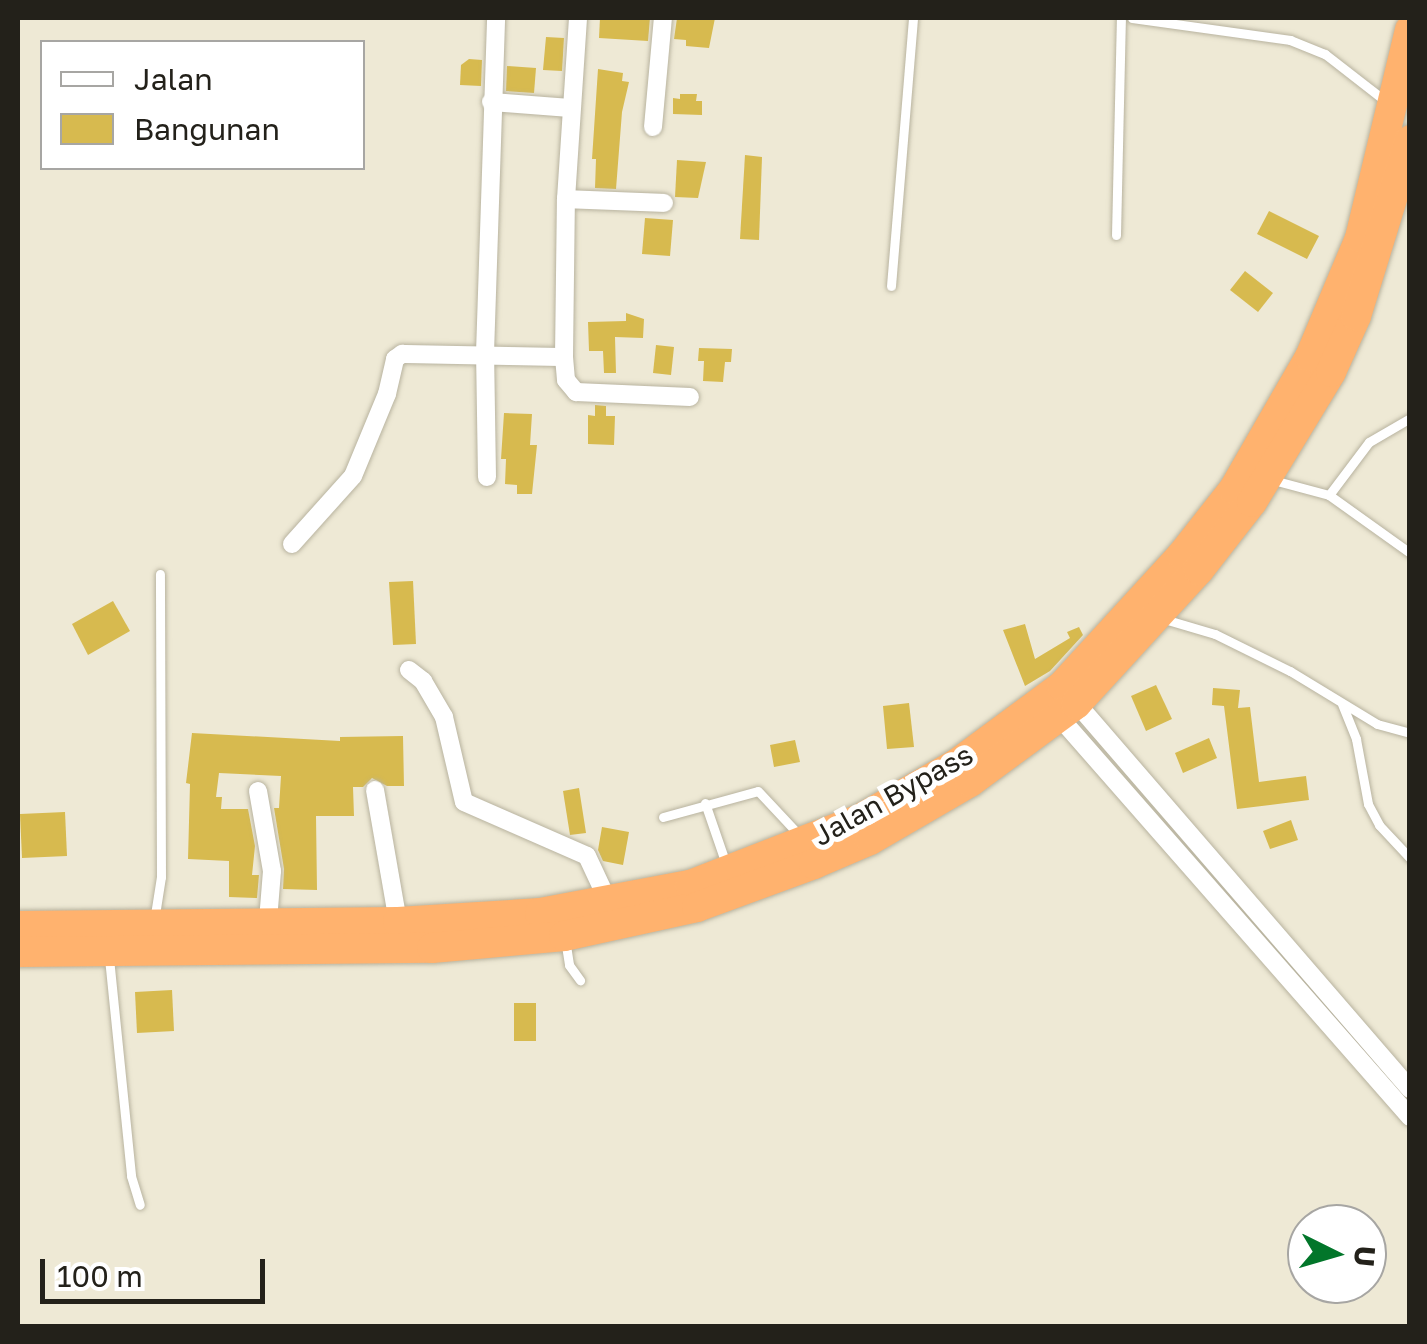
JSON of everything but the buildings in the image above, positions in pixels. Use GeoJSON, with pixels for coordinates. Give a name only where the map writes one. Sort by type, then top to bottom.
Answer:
{"type":"FeatureCollection","features":[{"type":"Feature","properties":{"kind":"highway","name":"Jalan Bypass"},"geometry":{"type":"LineString","coordinates":[[18,926],[398,922],[540,913],[690,885],[806,844],[860,819],[1061,702],[1234,489],[1310,357],[1360,238],[1410,30]]}},
{"type":"Feature","properties":{"kind":"highway","name":"Jalan Bypass"},"geometry":{"type":"LineString","coordinates":[[18,952],[432,948],[564,936],[696,907],[828,858],[970,782],[1157,616],[1199,570],[1267,478],[1331,372],[1356,316],[1410,140]]}},
{"type":"Feature","properties":{"kind":"street"},"geometry":{"type":"LineString","coordinates":[[487,477],[485,353],[490,102],[496,18]]}},
{"type":"Feature","properties":{"kind":"street"},"geometry":{"type":"LineString","coordinates":[[578,18],[566,199],[566,380],[576,392],[690,397]]}},
{"type":"Feature","properties":{"kind":"street"},"geometry":{"type":"LineString","coordinates":[[653,127],[663,18]]}},
{"type":"Feature","properties":{"kind":"street"},"geometry":{"type":"LineString","coordinates":[[490,102],[572,108]]}},
{"type":"Feature","properties":{"kind":"street"},"geometry":{"type":"LineString","coordinates":[[566,199],[664,203]]}},
{"type":"Feature","properties":{"kind":"street"},"geometry":{"type":"LineString","coordinates":[[292,544],[353,476],[388,394],[394,359],[412,352],[564,357]]}},
{"type":"Feature","properties":{"kind":"street"},"geometry":{"type":"LineString","coordinates":[[410,670],[423,681],[444,717],[464,802],[587,856],[608,901]]}},
{"type":"Feature","properties":{"kind":"street"},"geometry":{"type":"LineString","coordinates":[[1061,702],[1410,1089]]}},
{"type":"Feature","properties":{"kind":"street"},"geometry":{"type":"LineString","coordinates":[[1061,702],[1410,1117]]}},
{"type":"Feature","properties":{"kind":"street"},"geometry":{"type":"LineString","coordinates":[[375,790],[398,922]]}},
{"type":"Feature","properties":{"kind":"street"},"geometry":{"type":"LineString","coordinates":[[258,792],[272,872],[268,921]]}},
{"type":"Feature","properties":{"kind":"lane"},"geometry":{"type":"LineString","coordinates":[[891,286],[913,18]]}},
{"type":"Feature","properties":{"kind":"lane"},"geometry":{"type":"LineString","coordinates":[[1116,235],[1122,18]]}},
{"type":"Feature","properties":{"kind":"lane"},"geometry":{"type":"LineString","coordinates":[[1132,18],[1290,40],[1325,54],[1394,108]]}},
{"type":"Feature","properties":{"kind":"lane"},"geometry":{"type":"LineString","coordinates":[[1329,495],[1369,442],[1410,418]]}},
{"type":"Feature","properties":{"kind":"lane"},"geometry":{"type":"LineString","coordinates":[[1267,478],[1329,495],[1410,552]]}},
{"type":"Feature","properties":{"kind":"lane"},"geometry":{"type":"LineString","coordinates":[[154,923],[162,877],[160,574]]}},
{"type":"Feature","properties":{"kind":"lane"},"geometry":{"type":"LineString","coordinates":[[1157,616],[1215,634],[1290,670],[1377,724],[1410,733]]}},
{"type":"Feature","properties":{"kind":"lane"},"geometry":{"type":"LineString","coordinates":[[1342,704],[1356,739],[1368,804],[1379,825],[1410,858]]}},
{"type":"Feature","properties":{"kind":"lane"},"geometry":{"type":"LineString","coordinates":[[663,817],[758,790],[806,844]]}},
{"type":"Feature","properties":{"kind":"lane"},"geometry":{"type":"LineString","coordinates":[[705,803],[728,872]]}},
{"type":"Feature","properties":{"kind":"lane"},"geometry":{"type":"LineString","coordinates":[[564,936],[570,964],[580,980]]}},
{"type":"Feature","properties":{"kind":"lane"},"geometry":{"type":"LineString","coordinates":[[108,950],[130,1176],[140,1205]]}}]}
